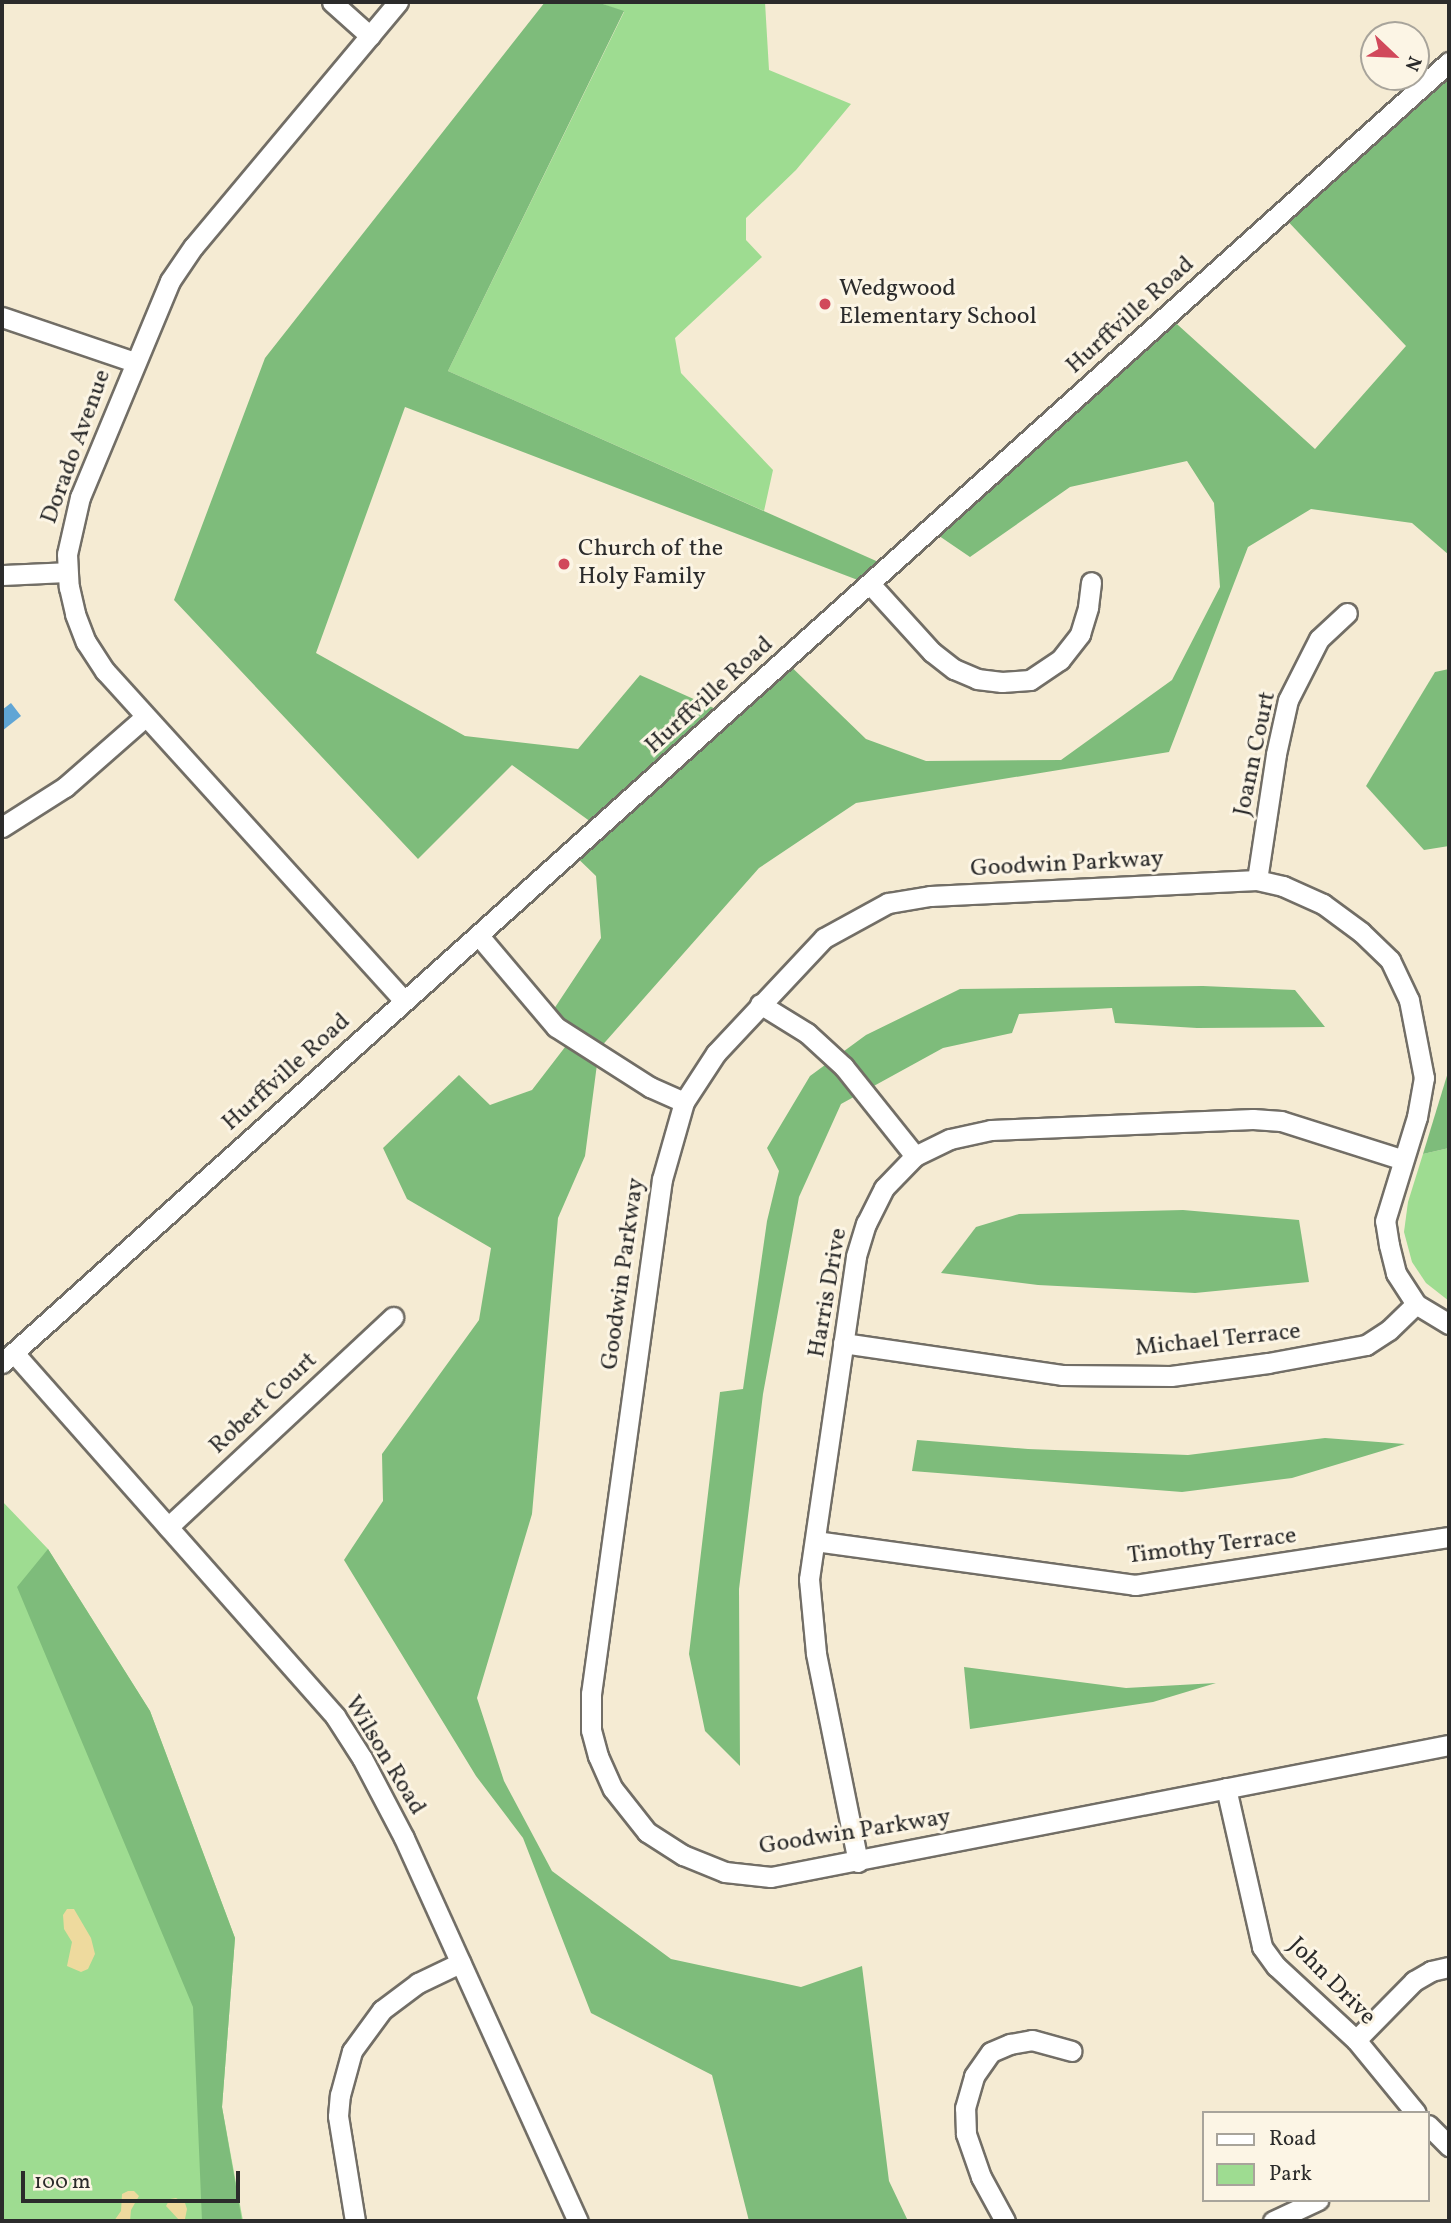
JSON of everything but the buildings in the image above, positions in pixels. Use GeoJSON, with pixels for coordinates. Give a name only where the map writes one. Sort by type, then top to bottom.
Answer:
{"type":"FeatureCollection","features":[{"type":"Feature","properties":{"kind":"street"},"geometry":{"type":"LineString","coordinates":[[332,2],[370,36]]}},
{"type":"Feature","properties":{"kind":"street","name":"Dorado Avenue"},"geometry":{"type":"LineString","coordinates":[[398,2],[177,269],[134,362],[75,513],[67,554],[75,614],[86,642],[105,671],[403,1000]]}},
{"type":"Feature","properties":{"kind":"street","name":"Hurffville Road"},"geometry":{"type":"LineString","coordinates":[[8,1358],[403,1000],[479,936],[871,585],[1449,62]]}},
{"type":"Feature","properties":{"kind":"street"},"geometry":{"type":"LineString","coordinates":[[2,317],[134,362]]}},
{"type":"Feature","properties":{"kind":"street"},"geometry":{"type":"LineString","coordinates":[[2,575],[68,572]]}},
{"type":"Feature","properties":{"kind":"street"},"geometry":{"type":"LineString","coordinates":[[871,585],[932,652],[954,669],[977,679],[1002,682],[1030,680],[1060,660],[1080,634],[1088,607],[1091,582]]}},
{"type":"Feature","properties":{"kind":"street","name":"Joann Court"},"geometry":{"type":"LineString","coordinates":[[1257,880],[1276,754],[1288,700],[1319,639],[1347,613]]}},
{"type":"Feature","properties":{"kind":"street"},"geometry":{"type":"LineString","coordinates":[[2,827],[65,787],[145,717]]}},
{"type":"Feature","properties":{"kind":"street","name":"Goodwin Parkway"},"geometry":{"type":"LineString","coordinates":[[1449,1324],[1416,1304],[1396,1273],[1385,1221],[1401,1159],[1417,1116],[1424,1078],[1409,1000],[1390,960],[1361,932],[1323,904],[1283,886],[1257,880],[930,896],[888,903],[824,937],[716,1053],[684,1102],[660,1192],[591,1694],[591,1730],[598,1756],[626,1808],[647,1832],[683,1855],[725,1872],[771,1877],[1449,1745]]}},
{"type":"Feature","properties":{"kind":"street"},"geometry":{"type":"LineString","coordinates":[[479,936],[556,1027],[650,1087],[684,1102]]}},
{"type":"Feature","properties":{"kind":"street"},"geometry":{"type":"LineString","coordinates":[[760,1004],[807,1033],[844,1067],[915,1156]]}},
{"type":"Feature","properties":{"kind":"street","name":"Harris Drive"},"geometry":{"type":"LineString","coordinates":[[858,1862],[816,1653],[809,1592],[814,1541],[856,1256],[866,1224],[884,1188],[915,1156],[950,1139],[991,1130],[1253,1119],[1281,1121],[1401,1159]]}},
{"type":"Feature","properties":{"kind":"street","name":"Michael Terrace"},"geometry":{"type":"LineString","coordinates":[[844,1343],[1062,1375],[1171,1376],[1268,1363],[1366,1345],[1389,1330],[1416,1304]]}},
{"type":"Feature","properties":{"kind":"street","name":"Robert Court"},"geometry":{"type":"LineString","coordinates":[[168,1527],[393,1317]]}},
{"type":"Feature","properties":{"kind":"street","name":"Wilson Road"},"geometry":{"type":"LineString","coordinates":[[8,1358],[168,1527],[335,1716],[404,1838],[578,2221]]}},
{"type":"Feature","properties":{"kind":"street","name":"Timothy Terrace"},"geometry":{"type":"LineString","coordinates":[[814,1541],[1135,1585],[1449,1537]]}},
{"type":"Feature","properties":{"kind":"street","name":"John Drive"},"geometry":{"type":"LineString","coordinates":[[1226,1787],[1262,1947],[1276,1966],[1356,2040],[1411,2111]]}},
{"type":"Feature","properties":{"kind":"street"},"geometry":{"type":"LineString","coordinates":[[355,2221],[338,2116],[340,2095],[352,2051],[382,2010],[418,1983],[460,1963]]}},
{"type":"Feature","properties":{"kind":"street"},"geometry":{"type":"LineString","coordinates":[[1356,2040],[1414,1981],[1430,1971],[1449,1968]]}},
{"type":"Feature","properties":{"kind":"street"},"geometry":{"type":"LineString","coordinates":[[1005,2221],[981,2177],[966,2134],[965,2108],[974,2076],[991,2052],[1010,2044],[1032,2040],[1072,2051]]}},
{"type":"Feature","properties":{"kind":"street"},"geometry":{"type":"LineString","coordinates":[[1430,2127],[1449,2146]]}},
{"type":"Feature","properties":{"kind":"street"},"geometry":{"type":"LineString","coordinates":[[1273,2221],[1314,2202]]}},
{"type":"Feature","properties":{"kind":"green space"},"geometry":{"type":"Polygon","coordinates":[[[545,2],[597,2],[624,11],[448,371],[883,564],[863,582],[405,407],[316,653],[465,736],[578,749],[640,675],[716,709],[779,655],[866,739],[926,761],[1061,760],[1172,680],[1220,587],[1214,503],[1187,461],[1070,487],[970,557],[926,527],[1168,316],[1315,449],[1406,346],[1280,213],[1414,91],[1430,91],[1430,76],[1449,59],[1449,555],[1412,523],[1311,509],[1248,547],[1169,752],[856,803],[759,868],[599,1049],[585,1156],[558,1218],[532,1514],[477,1698],[504,1781],[552,1871],[671,1959],[801,1987],[862,1966],[889,2181],[908,2221],[749,2221],[712,2075],[591,2013],[523,1838],[476,1776],[344,1560],[383,1501],[382,1454],[479,1320],[491,1248],[407,1199],[383,1148],[459,1075],[490,1105],[532,1090],[572,1038],[548,1018],[601,938],[596,876],[566,847],[591,822],[512,765],[418,859],[174,600],[265,358],[545,2]]]}},
{"type":"Feature","properties":{"kind":"green space"},"geometry":{"type":"Polygon","coordinates":[[[597,2],[765,2],[769,70],[851,104],[796,170],[746,218],[746,240],[762,257],[675,338],[681,373],[773,470],[764,511],[448,371],[624,12],[597,2]]]}},
{"type":"Feature","properties":{"kind":"green space"},"geometry":{"type":"Polygon","coordinates":[[[1449,669],[1449,846],[1424,850],[1366,786],[1435,672],[1449,669]]]}},
{"type":"Feature","properties":{"kind":"green space"},"geometry":{"type":"Polygon","coordinates":[[[1203,986],[1295,990],[1325,1027],[1197,1028],[1115,1023],[1112,1008],[1019,1014],[1012,1033],[943,1048],[841,1104],[799,1197],[763,1394],[739,1589],[740,1766],[705,1731],[689,1654],[720,1392],[743,1389],[767,1221],[779,1171],[767,1148],[810,1076],[866,1035],[960,989],[1203,986]]]}},
{"type":"Feature","properties":{"kind":"green space"},"geometry":{"type":"Polygon","coordinates":[[[1449,1069],[1449,1148],[1423,1154],[1449,1069]]]}},
{"type":"Feature","properties":{"kind":"green space"},"geometry":{"type":"Polygon","coordinates":[[[1449,1148],[1449,1301],[1426,1283],[1412,1262],[1404,1232],[1408,1202],[1423,1154],[1449,1148]]]}},
{"type":"Feature","properties":{"kind":"green space"},"geometry":{"type":"Polygon","coordinates":[[[1183,1210],[1299,1220],[1309,1282],[1195,1293],[1038,1285],[941,1273],[976,1227],[1019,1214],[1183,1210]]]}},
{"type":"Feature","properties":{"kind":"green space"},"geometry":{"type":"Polygon","coordinates":[[[1325,1438],[1405,1444],[1292,1478],[1182,1492],[912,1471],[917,1440],[1028,1449],[1188,1455],[1325,1438]]]}},
{"type":"Feature","properties":{"kind":"green space"},"geometry":{"type":"Polygon","coordinates":[[[2,1501],[48,1549],[150,1711],[235,1938],[222,2107],[243,2221],[2,2221],[2,1501]]]}},
{"type":"Feature","properties":{"kind":"green space"},"geometry":{"type":"Polygon","coordinates":[[[48,1549],[150,1711],[235,1938],[222,2107],[242,2221],[202,2221],[193,2007],[17,1587],[48,1549]]]}},
{"type":"Feature","properties":{"kind":"green space"},"geometry":{"type":"Polygon","coordinates":[[[964,1667],[1126,1688],[1216,1683],[1153,1702],[970,1729],[964,1667]]]}},
{"type":"Feature","properties":{"kind":"sand"},"geometry":{"type":"Polygon","coordinates":[[[67,1909],[74,1909],[91,1938],[95,1954],[88,1969],[81,1972],[67,1966],[72,1942],[64,1929],[63,1915],[67,1909]]]}},
{"type":"Feature","properties":{"kind":"sand"},"geometry":{"type":"Polygon","coordinates":[[[134,2191],[139,2196],[131,2210],[130,2221],[114,2221],[121,2211],[122,2194],[134,2191]]]}},
{"type":"Feature","properties":{"kind":"sand"},"geometry":{"type":"Polygon","coordinates":[[[176,2198],[185,2203],[187,2209],[185,2219],[180,2221],[166,2206],[170,2199],[176,2198]]]}},
{"type":"Feature","properties":{"kind":"water"},"geometry":{"type":"Polygon","coordinates":[[[11,703],[21,716],[2,731],[2,710],[11,703]]]}},
{"type":"Feature","properties":{"kind":"place","name":"Wedgwood Elementary School"},"geometry":{"type":"Point","coordinates":[825,304]}},
{"type":"Feature","properties":{"kind":"place","name":"Church of the Holy Family"},"geometry":{"type":"Point","coordinates":[564,564]}}]}
